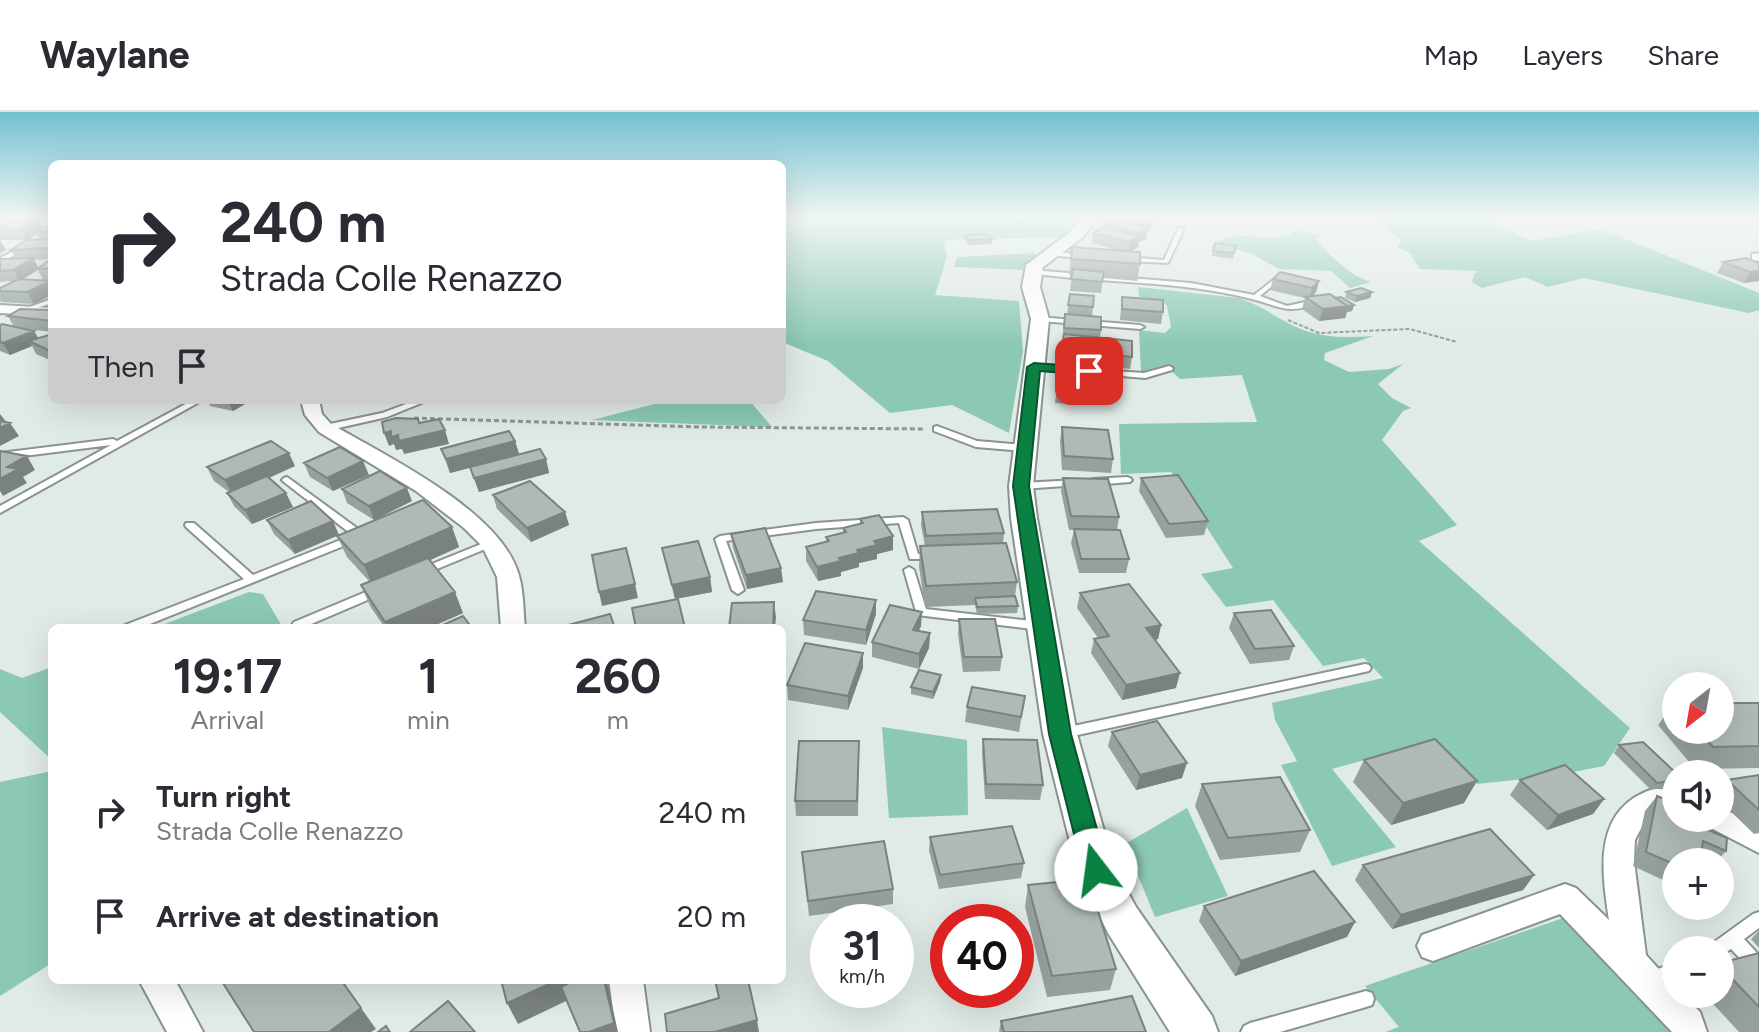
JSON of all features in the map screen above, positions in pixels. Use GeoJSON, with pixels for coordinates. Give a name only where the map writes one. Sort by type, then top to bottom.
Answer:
{"type":"FeatureCollection","features":[{"type":"Feature","properties":{"kind":"street"},"geometry":{"type":"LineString","coordinates":[[1044,260],[1031,287],[1040,319],[1021,486],[1024,555],[1041,626],[1060,734],[1096,870],[1122,920],[1196,1032]]}},
{"type":"Feature","properties":{"kind":"street"},"geometry":{"type":"LineString","coordinates":[[1,311],[48,312]]}},
{"type":"Feature","properties":{"kind":"street"},"geometry":{"type":"LineString","coordinates":[[311,404],[314,415],[325,428],[491,543],[508,575],[513,624]]}},
{"type":"Feature","properties":{"kind":"street"},"geometry":{"type":"LineString","coordinates":[[1662,800],[1636,806],[1624,829],[1618,881],[1652,972],[1688,1024],[1690,1032]]}},
{"type":"Feature","properties":{"kind":"street"},"geometry":{"type":"LineString","coordinates":[[1734,827],[1759,841]]}},
{"type":"Feature","properties":{"kind":"street"},"geometry":{"type":"LineString","coordinates":[[1433,946],[1565,898],[1652,972]]}},
{"type":"Feature","properties":{"kind":"street"},"geometry":{"type":"LineString","coordinates":[[158,984],[186,1032]]}},
{"type":"Feature","properties":{"kind":"street"},"geometry":{"type":"LineString","coordinates":[[627,984],[633,1032]]}},
{"type":"Feature","properties":{"kind":"lane"},"geometry":{"type":"LineString","coordinates":[[1040,263],[1067,260]]}},
{"type":"Feature","properties":{"kind":"lane"},"geometry":{"type":"LineString","coordinates":[[1136,260],[1167,260]]}},
{"type":"Feature","properties":{"kind":"lane"},"geometry":{"type":"LineString","coordinates":[[0,263],[13,265]]}},
{"type":"Feature","properties":{"kind":"lane"},"geometry":{"type":"LineString","coordinates":[[1040,263],[1255,297],[1287,308],[1330,298]]}},
{"type":"Feature","properties":{"kind":"lane"},"geometry":{"type":"LineString","coordinates":[[1166,267],[1168,284]]}},
{"type":"Feature","properties":{"kind":"lane"},"geometry":{"type":"LineString","coordinates":[[1255,297],[1276,280],[1297,284]]}},
{"type":"Feature","properties":{"kind":"lane"},"geometry":{"type":"LineString","coordinates":[[28,309],[48,302]]}},
{"type":"Feature","properties":{"kind":"lane"},"geometry":{"type":"LineString","coordinates":[[1040,319],[1140,327]]}},
{"type":"Feature","properties":{"kind":"lane"},"geometry":{"type":"LineString","coordinates":[[1034,367],[1145,376],[1169,368]]}},
{"type":"Feature","properties":{"kind":"lane"},"geometry":{"type":"LineString","coordinates":[[0,510],[191,404]]}},
{"type":"Feature","properties":{"kind":"lane"},"geometry":{"type":"LineString","coordinates":[[325,428],[384,415],[414,404]]}},
{"type":"Feature","properties":{"kind":"lane"},"geometry":{"type":"LineString","coordinates":[[937,429],[976,444],[1024,448]]}},
{"type":"Feature","properties":{"kind":"lane"},"geometry":{"type":"LineString","coordinates":[[0,456],[122,441]]}},
{"type":"Feature","properties":{"kind":"lane"},"geometry":{"type":"LineString","coordinates":[[287,480],[361,536]]}},
{"type":"Feature","properties":{"kind":"lane"},"geometry":{"type":"LineString","coordinates":[[1021,486],[1127,480]]}},
{"type":"Feature","properties":{"kind":"lane"},"geometry":{"type":"LineString","coordinates":[[738,590],[720,539],[816,526],[903,520],[914,557],[943,556]]}},
{"type":"Feature","properties":{"kind":"lane"},"geometry":{"type":"LineString","coordinates":[[190,525],[252,580]]}},
{"type":"Feature","properties":{"kind":"lane"},"geometry":{"type":"LineString","coordinates":[[139,624],[375,530]]}},
{"type":"Feature","properties":{"kind":"lane"},"geometry":{"type":"LineString","coordinates":[[408,578],[491,543]]}},
{"type":"Feature","properties":{"kind":"lane"},"geometry":{"type":"LineString","coordinates":[[909,570],[921,612],[1041,626]]}},
{"type":"Feature","properties":{"kind":"lane"},"geometry":{"type":"LineString","coordinates":[[300,624],[394,584]]}},
{"type":"Feature","properties":{"kind":"lane"},"geometry":{"type":"LineString","coordinates":[[1060,734],[1365,668]]}},
{"type":"Feature","properties":{"kind":"lane"},"geometry":{"type":"LineString","coordinates":[[1734,938],[1759,919]]}},
{"type":"Feature","properties":{"kind":"lane"},"geometry":{"type":"LineString","coordinates":[[1734,941],[1759,966]]}},
{"type":"Feature","properties":{"kind":"lane"},"geometry":{"type":"LineString","coordinates":[[1250,1032],[1366,999]]}},
{"type":"Feature","properties":{"kind":"path"},"geometry":{"type":"LineString","coordinates":[[1287,308],[1281,315],[1314,332],[1344,335],[1405,329],[1457,342]]}},
{"type":"Feature","properties":{"kind":"path"},"geometry":{"type":"LineString","coordinates":[[384,415],[702,427],[937,429]]}},
{"type":"Feature","properties":{"kind":"green space"},"geometry":{"type":"Polygon","coordinates":[[[786,260],[946,260],[935,295],[1019,301],[1023,351],[1009,433],[952,405],[890,413],[828,361],[786,344],[786,260]]]}},
{"type":"Feature","properties":{"kind":"green space"},"geometry":{"type":"Polygon","coordinates":[[[956,260],[1031,260],[1022,270],[954,267],[956,260]]]}},
{"type":"Feature","properties":{"kind":"green space"},"geometry":{"type":"Polygon","coordinates":[[[1263,260],[1336,260],[1347,270],[1371,282],[1350,288],[1331,271],[1279,269],[1263,260]]]}},
{"type":"Feature","properties":{"kind":"green space"},"geometry":{"type":"Polygon","coordinates":[[[1414,260],[1677,260],[1759,293],[1759,310],[1749,313],[1584,278],[1548,287],[1525,277],[1482,288],[1472,282],[1474,274],[1479,271],[1420,269],[1414,260]]]}},
{"type":"Feature","properties":{"kind":"green space"},"geometry":{"type":"Polygon","coordinates":[[[1138,287],[1239,298],[1311,333],[1337,337],[1373,336],[1325,353],[1324,360],[1349,372],[1389,369],[1403,364],[1378,384],[1392,398],[1411,408],[1403,411],[1382,440],[1457,525],[1419,541],[1630,728],[1604,766],[1552,776],[1477,784],[1437,740],[1332,769],[1396,847],[1332,866],[1281,765],[1297,761],[1275,720],[1272,703],[1383,678],[1364,658],[1323,666],[1273,600],[1226,607],[1201,574],[1233,568],[1171,472],[1121,474],[1119,424],[1257,422],[1242,375],[1180,379],[1165,365],[1141,372],[1139,330],[1165,333],[1171,327],[1167,306],[1162,300],[1139,297],[1138,287]]]}},
{"type":"Feature","properties":{"kind":"green space"},"geometry":{"type":"Polygon","coordinates":[[[654,404],[752,404],[772,427],[592,420],[654,404]]]}},
{"type":"Feature","properties":{"kind":"green space"},"geometry":{"type":"Polygon","coordinates":[[[249,592],[263,594],[281,624],[165,624],[249,592]]]}},
{"type":"Feature","properties":{"kind":"green space"},"geometry":{"type":"Polygon","coordinates":[[[48,668],[48,756],[0,712],[0,669],[22,678],[48,668]]]}},
{"type":"Feature","properties":{"kind":"green space"},"geometry":{"type":"Polygon","coordinates":[[[882,727],[967,740],[968,815],[889,818],[882,727]]]}},
{"type":"Feature","properties":{"kind":"green space"},"geometry":{"type":"Polygon","coordinates":[[[48,772],[48,966],[0,996],[0,782],[48,772]]]}},
{"type":"Feature","properties":{"kind":"green space"},"geometry":{"type":"Polygon","coordinates":[[[1187,808],[1228,896],[1155,917],[1125,844],[1187,808]]]}},
{"type":"Feature","properties":{"kind":"green space"},"geometry":{"type":"Polygon","coordinates":[[[1569,916],[1680,1032],[1385,1032],[1399,1027],[1365,986],[1569,916]]]}},
{"type":"Feature","properties":{"kind":"building"},"geometry":{"type":"Polygon","coordinates":[[[0,260],[30,260],[13,270],[0,271],[0,260]]]}},
{"type":"Feature","properties":{"kind":"building"},"geometry":{"type":"Polygon","coordinates":[[[1084,260],[1140,260],[1140,264],[1084,260]]]}},
{"type":"Feature","properties":{"kind":"building"},"geometry":{"type":"Polygon","coordinates":[[[1751,260],[1759,263],[1759,271],[1750,272],[1723,262],[1751,260]]]}},
{"type":"Feature","properties":{"kind":"building"},"geometry":{"type":"Polygon","coordinates":[[[1073,269],[1104,272],[1102,282],[1071,279],[1073,269]]]}},
{"type":"Feature","properties":{"kind":"building"},"geometry":{"type":"Polygon","coordinates":[[[1280,272],[1319,281],[1312,288],[1273,279],[1280,272]]]}},
{"type":"Feature","properties":{"kind":"building"},"geometry":{"type":"Polygon","coordinates":[[[19,279],[48,281],[27,292],[0,291],[0,288],[19,279]]]}},
{"type":"Feature","properties":{"kind":"building"},"geometry":{"type":"Polygon","coordinates":[[[1361,288],[1372,292],[1357,296],[1346,292],[1361,288]]]}},
{"type":"Feature","properties":{"kind":"building"},"geometry":{"type":"Polygon","coordinates":[[[1070,294],[1094,296],[1093,307],[1068,305],[1070,294]]]}},
{"type":"Feature","properties":{"kind":"building"},"geometry":{"type":"Polygon","coordinates":[[[1330,294],[1348,306],[1323,309],[1305,297],[1330,294]]]}},
{"type":"Feature","properties":{"kind":"building"},"geometry":{"type":"Polygon","coordinates":[[[1122,297],[1163,300],[1163,312],[1122,309],[1122,297]]]}},
{"type":"Feature","properties":{"kind":"building"},"geometry":{"type":"Polygon","coordinates":[[[1341,297],[1354,305],[1348,306],[1335,298],[1341,297]]]}},
{"type":"Feature","properties":{"kind":"building"},"geometry":{"type":"Polygon","coordinates":[[[20,309],[48,310],[48,321],[8,316],[20,309]]]}},
{"type":"Feature","properties":{"kind":"building"},"geometry":{"type":"Polygon","coordinates":[[[1065,314],[1101,317],[1101,330],[1064,328],[1065,314]]]}},
{"type":"Feature","properties":{"kind":"building"},"geometry":{"type":"Polygon","coordinates":[[[2,324],[34,331],[3,343],[0,342],[2,324]]]}},
{"type":"Feature","properties":{"kind":"building"},"geometry":{"type":"Polygon","coordinates":[[[1064,334],[1132,341],[1132,357],[1062,350],[1064,334]]]}},
{"type":"Feature","properties":{"kind":"building"},"geometry":{"type":"Polygon","coordinates":[[[48,335],[48,350],[29,341],[48,335]]]}},
{"type":"Feature","properties":{"kind":"building"},"geometry":{"type":"Polygon","coordinates":[[[1060,360],[1113,365],[1113,374],[1107,377],[1092,376],[1091,386],[1081,393],[1057,391],[1060,360]]]}},
{"type":"Feature","properties":{"kind":"building"},"geometry":{"type":"Polygon","coordinates":[[[396,418],[418,419],[419,423],[439,419],[445,430],[399,441],[398,435],[391,437],[391,431],[384,433],[382,422],[396,418]]]}},
{"type":"Feature","properties":{"kind":"building"},"geometry":{"type":"Polygon","coordinates":[[[1062,427],[1108,430],[1113,459],[1064,456],[1062,427]]]}},
{"type":"Feature","properties":{"kind":"building"},"geometry":{"type":"Polygon","coordinates":[[[509,431],[515,441],[446,459],[441,449],[509,431]]]}},
{"type":"Feature","properties":{"kind":"building"},"geometry":{"type":"Polygon","coordinates":[[[271,441],[289,453],[225,480],[207,467],[271,441]]]}},
{"type":"Feature","properties":{"kind":"building"},"geometry":{"type":"Polygon","coordinates":[[[340,447],[363,461],[327,478],[304,463],[340,447]]]}},
{"type":"Feature","properties":{"kind":"building"},"geometry":{"type":"Polygon","coordinates":[[[540,449],[546,459],[474,478],[470,467],[540,449]]]}},
{"type":"Feature","properties":{"kind":"building"},"geometry":{"type":"Polygon","coordinates":[[[0,451],[27,456],[7,467],[18,469],[0,479],[0,451]]]}},
{"type":"Feature","properties":{"kind":"building"},"geometry":{"type":"Polygon","coordinates":[[[380,471],[407,488],[369,506],[342,489],[380,471]]]}},
{"type":"Feature","properties":{"kind":"building"},"geometry":{"type":"Polygon","coordinates":[[[1178,475],[1208,521],[1169,524],[1141,478],[1178,475]]]}},
{"type":"Feature","properties":{"kind":"building"},"geometry":{"type":"Polygon","coordinates":[[[267,476],[286,493],[245,510],[227,493],[267,476]]]}},
{"type":"Feature","properties":{"kind":"building"},"geometry":{"type":"Polygon","coordinates":[[[1063,478],[1108,479],[1119,517],[1071,516],[1063,478]]]}},
{"type":"Feature","properties":{"kind":"building"},"geometry":{"type":"Polygon","coordinates":[[[530,481],[565,512],[527,528],[493,495],[530,481]]]}},
{"type":"Feature","properties":{"kind":"building"},"geometry":{"type":"Polygon","coordinates":[[[423,500],[452,527],[364,565],[337,536],[423,500]]]}},
{"type":"Feature","properties":{"kind":"building"},"geometry":{"type":"Polygon","coordinates":[[[311,501],[333,521],[288,540],[267,520],[311,501]]]}},
{"type":"Feature","properties":{"kind":"building"},"geometry":{"type":"Polygon","coordinates":[[[997,509],[1004,533],[926,536],[922,512],[997,509]]]}},
{"type":"Feature","properties":{"kind":"building"},"geometry":{"type":"Polygon","coordinates":[[[879,515],[893,536],[874,541],[877,545],[839,558],[841,561],[817,567],[806,547],[829,541],[826,537],[846,532],[843,528],[863,523],[860,519],[879,515]]]}},
{"type":"Feature","properties":{"kind":"building"},"geometry":{"type":"Polygon","coordinates":[[[765,528],[781,568],[746,575],[731,534],[765,528]]]}},
{"type":"Feature","properties":{"kind":"building"},"geometry":{"type":"Polygon","coordinates":[[[1074,529],[1120,530],[1129,559],[1081,559],[1074,529]]]}},
{"type":"Feature","properties":{"kind":"building"},"geometry":{"type":"Polygon","coordinates":[[[698,541],[710,577],[672,585],[662,548],[698,541]]]}},
{"type":"Feature","properties":{"kind":"building"},"geometry":{"type":"Polygon","coordinates":[[[1006,543],[1017,582],[926,586],[920,546],[1006,543]]]}},
{"type":"Feature","properties":{"kind":"building"},"geometry":{"type":"Polygon","coordinates":[[[626,548],[635,584],[599,592],[592,555],[626,548]]]}},
{"type":"Feature","properties":{"kind":"building"},"geometry":{"type":"Polygon","coordinates":[[[428,558],[455,592],[385,622],[361,585],[428,558]]]}},
{"type":"Feature","properties":{"kind":"building"},"geometry":{"type":"Polygon","coordinates":[[[1129,584],[1161,625],[1146,628],[1180,673],[1126,685],[1094,639],[1109,636],[1080,593],[1129,584]]]}},
{"type":"Feature","properties":{"kind":"building"},"geometry":{"type":"Polygon","coordinates":[[[816,591],[876,600],[866,630],[803,620],[816,591]]]}},
{"type":"Feature","properties":{"kind":"building"},"geometry":{"type":"Polygon","coordinates":[[[1015,596],[1018,606],[977,607],[975,598],[1015,596]]]}},
{"type":"Feature","properties":{"kind":"building"},"geometry":{"type":"Polygon","coordinates":[[[678,599],[684,624],[635,624],[632,608],[678,599]]]}},
{"type":"Feature","properties":{"kind":"building"},"geometry":{"type":"Polygon","coordinates":[[[774,602],[773,624],[729,624],[732,603],[774,602]]]}},
{"type":"Feature","properties":{"kind":"building"},"geometry":{"type":"Polygon","coordinates":[[[890,605],[922,612],[913,630],[930,633],[919,654],[872,642],[890,605]]]}},
{"type":"Feature","properties":{"kind":"building"},"geometry":{"type":"Polygon","coordinates":[[[1271,610],[1294,646],[1255,649],[1234,613],[1271,610]]]}},
{"type":"Feature","properties":{"kind":"building"},"geometry":{"type":"Polygon","coordinates":[[[610,614],[614,624],[572,624],[610,614]]]}},
{"type":"Feature","properties":{"kind":"building"},"geometry":{"type":"Polygon","coordinates":[[[463,616],[469,624],[445,624],[463,616]]]}},
{"type":"Feature","properties":{"kind":"building"},"geometry":{"type":"Polygon","coordinates":[[[959,619],[995,619],[1002,657],[964,657],[959,619]]]}},
{"type":"Feature","properties":{"kind":"building"},"geometry":{"type":"Polygon","coordinates":[[[805,643],[863,653],[848,696],[787,685],[805,643]]]}},
{"type":"Feature","properties":{"kind":"building"},"geometry":{"type":"Polygon","coordinates":[[[919,670],[941,675],[933,692],[911,687],[919,670]]]}},
{"type":"Feature","properties":{"kind":"building"},"geometry":{"type":"Polygon","coordinates":[[[972,687],[1025,696],[1021,717],[967,707],[972,687]]]}},
{"type":"Feature","properties":{"kind":"building"},"geometry":{"type":"Polygon","coordinates":[[[1734,703],[1759,703],[1759,746],[1713,747],[1711,744],[1734,744],[1734,703]]]}},
{"type":"Feature","properties":{"kind":"building"},"geometry":{"type":"Polygon","coordinates":[[[1157,721],[1187,763],[1140,775],[1112,732],[1157,721]]]}},
{"type":"Feature","properties":{"kind":"building"},"geometry":{"type":"Polygon","coordinates":[[[983,739],[1037,740],[1043,785],[986,784],[983,739]]]}},
{"type":"Feature","properties":{"kind":"building"},"geometry":{"type":"Polygon","coordinates":[[[1435,739],[1477,781],[1403,803],[1364,760],[1435,739]]]}},
{"type":"Feature","properties":{"kind":"building"},"geometry":{"type":"Polygon","coordinates":[[[799,741],[859,741],[857,801],[795,801],[799,741]]]}},
{"type":"Feature","properties":{"kind":"building"},"geometry":{"type":"Polygon","coordinates":[[[1643,742],[1662,760],[1662,782],[1657,783],[1619,745],[1643,742]]]}},
{"type":"Feature","properties":{"kind":"building"},"geometry":{"type":"Polygon","coordinates":[[[1565,765],[1604,799],[1558,815],[1520,780],[1565,765]]]}},
{"type":"Feature","properties":{"kind":"building"},"geometry":{"type":"Polygon","coordinates":[[[1759,775],[1759,810],[1734,787],[1734,779],[1759,775]]]}},
{"type":"Feature","properties":{"kind":"building"},"geometry":{"type":"Polygon","coordinates":[[[1280,777],[1310,830],[1228,838],[1202,784],[1280,777]]]}},
{"type":"Feature","properties":{"kind":"building"},"geometry":{"type":"Polygon","coordinates":[[[1657,796],[1662,798],[1662,832],[1713,832],[1727,838],[1726,848],[1703,841],[1702,848],[1662,848],[1662,859],[1646,852],[1657,796]]]}},
{"type":"Feature","properties":{"kind":"building"},"geometry":{"type":"Polygon","coordinates":[[[1012,826],[1024,863],[940,875],[930,837],[1012,826]]]}},
{"type":"Feature","properties":{"kind":"building"},"geometry":{"type":"Polygon","coordinates":[[[1490,829],[1534,875],[1401,915],[1363,865],[1490,829]]]}},
{"type":"Feature","properties":{"kind":"building"},"geometry":{"type":"Polygon","coordinates":[[[884,841],[893,889],[808,901],[802,852],[884,841]]]}},
{"type":"Feature","properties":{"kind":"building"},"geometry":{"type":"Polygon","coordinates":[[[1314,871],[1355,922],[1241,961],[1204,906],[1314,871]]]}},
{"type":"Feature","properties":{"kind":"building"},"geometry":{"type":"Polygon","coordinates":[[[1088,879],[1116,969],[1052,976],[1028,885],[1088,879]]]}},
{"type":"Feature","properties":{"kind":"building"},"geometry":{"type":"Polygon","coordinates":[[[1759,953],[1759,1007],[1734,981],[1734,959],[1759,953]]]}},
{"type":"Feature","properties":{"kind":"building"},"geometry":{"type":"Polygon","coordinates":[[[224,984],[344,984],[361,1008],[329,1032],[254,1032],[224,984]]]}},
{"type":"Feature","properties":{"kind":"building"},"geometry":{"type":"Polygon","coordinates":[[[502,984],[549,984],[507,1003],[502,984]]]}},
{"type":"Feature","properties":{"kind":"building"},"geometry":{"type":"Polygon","coordinates":[[[567,984],[605,984],[614,1023],[580,1032],[561,987],[567,984]]]}},
{"type":"Feature","properties":{"kind":"building"},"geometry":{"type":"Polygon","coordinates":[[[716,984],[749,984],[757,1020],[715,1032],[667,1032],[665,1014],[719,998],[716,984]]]}},
{"type":"Feature","properties":{"kind":"building"},"geometry":{"type":"Polygon","coordinates":[[[1132,996],[1146,1032],[1004,1032],[1001,1021],[1132,996]]]}},
{"type":"Feature","properties":{"kind":"building"},"geometry":{"type":"Polygon","coordinates":[[[448,1001],[475,1032],[410,1032],[448,1001]]]}},
{"type":"Feature","properties":{"kind":"route"},"geometry":{"type":"LineString","coordinates":[[1089,371],[1034,367],[1021,486],[1060,734],[1096,870]]}}]}
